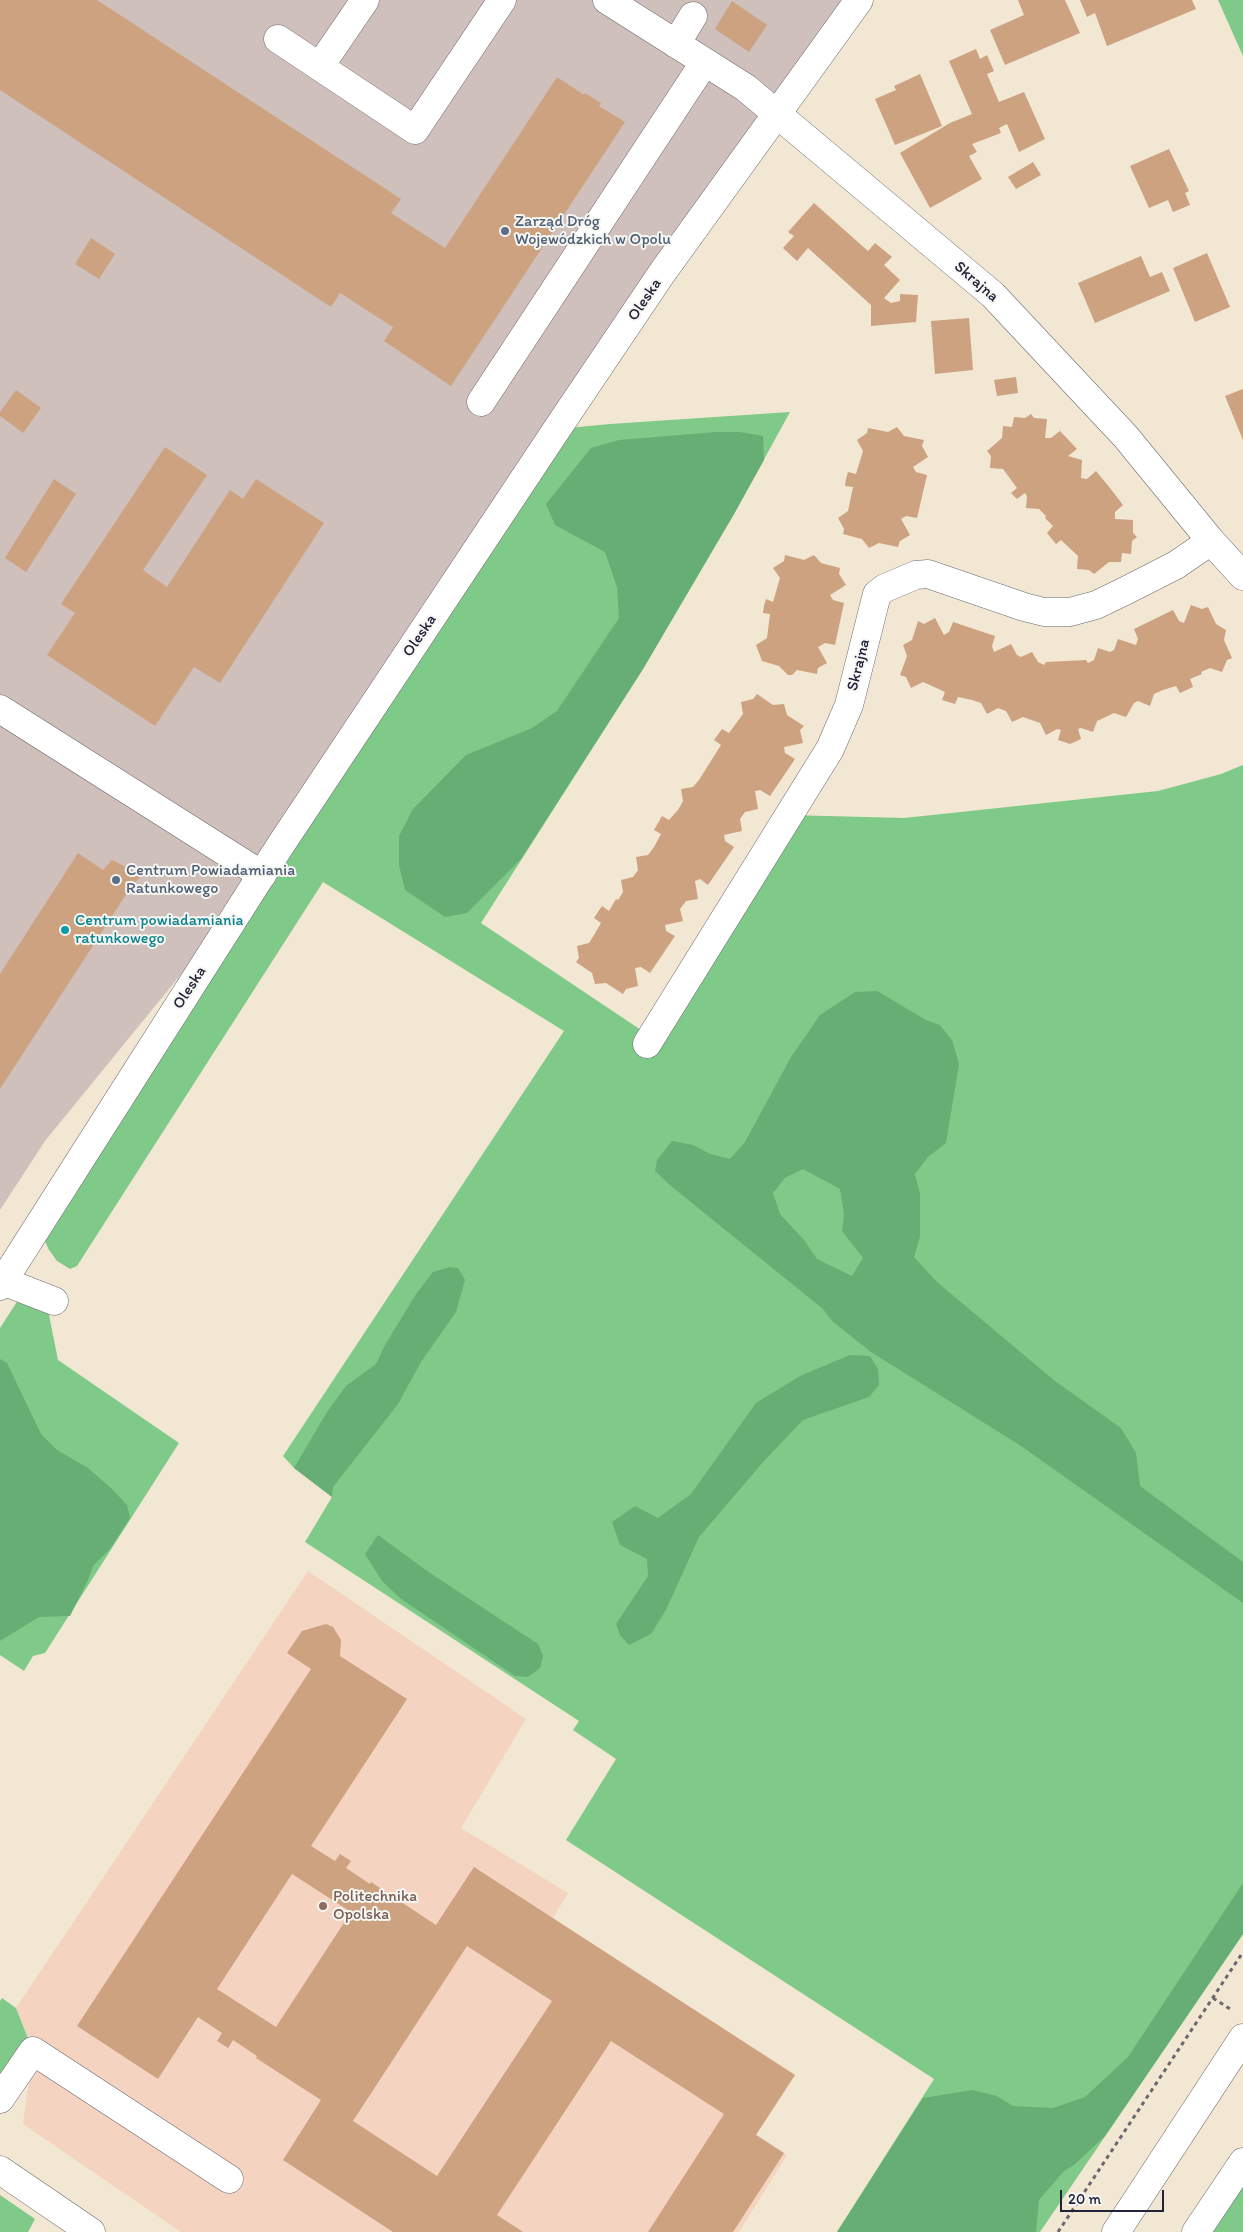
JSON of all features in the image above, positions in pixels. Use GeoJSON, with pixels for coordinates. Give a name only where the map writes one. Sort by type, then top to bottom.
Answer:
{"type":"FeatureCollection","features":[{"type":"Feature","properties":{"kind":"street"},"geometry":{"type":"LineString","coordinates":[[320,66],[365,0]]}},
{"type":"Feature","properties":{"kind":"street"},"geometry":{"type":"LineString","coordinates":[[278,38],[415,130],[502,0]]}},
{"type":"Feature","properties":{"kind":"street","name":"Skrajna"},"geometry":{"type":"LineString","coordinates":[[606,0],[746,88],[993,296],[1126,437],[1211,541],[1243,576]]}},
{"type":"Feature","properties":{"kind":"street","name":"Oleska"},"geometry":{"type":"LineString","coordinates":[[1,1282],[262,876],[568,413],[662,273],[859,0]]}},
{"type":"Feature","properties":{"kind":"street"},"geometry":{"type":"LineString","coordinates":[[676,44],[693,16]]}},
{"type":"Feature","properties":{"kind":"street"},"geometry":{"type":"LineString","coordinates":[[481,402],[704,63]]}},
{"type":"Feature","properties":{"kind":"street","name":"Skrajna"},"geometry":{"type":"LineString","coordinates":[[647,1044],[830,749],[849,705],[877,594],[885,588],[916,575],[928,574],[1024,607],[1044,612],[1070,612],[1096,605],[1125,591],[1176,565],[1211,541]]}},
{"type":"Feature","properties":{"kind":"street"},"geometry":{"type":"LineString","coordinates":[[0,709],[262,876]]}},
{"type":"Feature","properties":{"kind":"street"},"geometry":{"type":"LineString","coordinates":[[1,1282],[54,1301]]}},
{"type":"Feature","properties":{"kind":"street"},"geometry":{"type":"LineString","coordinates":[[1116,2232],[1239,2025]]}},
{"type":"Feature","properties":{"kind":"street"},"geometry":{"type":"LineString","coordinates":[[0,2099],[33,2050],[229,2179]]}},
{"type":"Feature","properties":{"kind":"street"},"geometry":{"type":"LineString","coordinates":[[1196,2232],[1243,2162]]}},
{"type":"Feature","properties":{"kind":"street"},"geometry":{"type":"LineString","coordinates":[[0,2170],[57,2223],[91,2232]]}},
{"type":"Feature","properties":{"kind":"path"},"geometry":{"type":"LineString","coordinates":[[1058,2232],[1243,1952]]}},
{"type":"Feature","properties":{"kind":"path"},"geometry":{"type":"LineString","coordinates":[[1212,1998],[1239,2025]]}},
{"type":"Feature","properties":{"kind":"shaded area"},"geometry":{"type":"Polygon","coordinates":[[[0,0],[859,0],[262,875],[45,1141],[0,1210],[0,0]]]}},
{"type":"Feature","properties":{"kind":"shaded area","name":"Politechnika Opolska"},"geometry":{"type":"Polygon","coordinates":[[[308,1571],[526,1719],[461,1828],[568,1893],[553,1918],[795,2075],[756,2134],[787,2155],[739,2232],[181,2232],[23,2124],[33,2051],[16,2008],[308,1571]]]}},
{"type":"Feature","properties":{"kind":"green space"},"geometry":{"type":"Polygon","coordinates":[[[1218,0],[1243,0],[1243,56],[1218,0]]]}},
{"type":"Feature","properties":{"kind":"green space"},"geometry":{"type":"Polygon","coordinates":[[[790,412],[734,514],[643,669],[481,923],[644,1032],[788,815],[904,818],[1158,791],[1221,774],[1243,765],[1243,1934],[1040,2232],[837,2232],[934,2079],[566,1840],[616,1759],[573,1730],[579,1721],[305,1542],[332,1497],[294,1468],[283,1456],[564,1031],[323,882],[77,1266],[70,1269],[57,1261],[49,1250],[38,1226],[557,429],[790,412]]]}},
{"type":"Feature","properties":{"kind":"green space"},"geometry":{"type":"Polygon","coordinates":[[[716,432],[740,432],[763,436],[764,460],[734,514],[643,669],[521,859],[467,913],[445,917],[405,890],[399,865],[399,836],[413,809],[466,755],[532,728],[557,711],[619,618],[617,587],[605,552],[555,525],[546,504],[591,448],[619,440],[716,432]]]}},
{"type":"Feature","properties":{"kind":"green space"},"geometry":{"type":"Polygon","coordinates":[[[877,991],[926,1020],[940,1025],[952,1040],[959,1064],[946,1143],[928,1157],[915,1174],[920,1194],[920,1236],[914,1257],[937,1282],[1055,1381],[1121,1428],[1136,1453],[1140,1486],[1243,1562],[1243,1603],[1021,1446],[871,1352],[832,1321],[823,1309],[655,1171],[657,1160],[672,1141],[693,1145],[710,1154],[730,1159],[745,1142],[791,1057],[820,1015],[855,992],[877,991]],[[803,1169],[785,1178],[773,1193],[780,1214],[804,1240],[817,1259],[852,1276],[863,1258],[842,1231],[844,1214],[840,1189],[803,1169]]]}},
{"type":"Feature","properties":{"kind":"green space"},"geometry":{"type":"Polygon","coordinates":[[[450,1267],[458,1268],[465,1280],[456,1312],[421,1362],[398,1404],[333,1487],[332,1497],[294,1468],[327,1412],[346,1386],[376,1364],[385,1345],[416,1294],[433,1272],[450,1267]]]}},
{"type":"Feature","properties":{"kind":"green space"},"geometry":{"type":"Polygon","coordinates":[[[20,1297],[47,1305],[58,1360],[179,1443],[45,1653],[33,1656],[24,1671],[0,1655],[0,1328],[20,1297]]]}},
{"type":"Feature","properties":{"kind":"green space"},"geometry":{"type":"Polygon","coordinates":[[[850,1355],[870,1356],[878,1369],[879,1385],[869,1397],[803,1420],[764,1461],[699,1537],[666,1610],[651,1634],[629,1645],[620,1635],[616,1624],[648,1576],[647,1559],[620,1545],[612,1522],[635,1506],[658,1518],[691,1494],[756,1403],[800,1376],[850,1355]]]}},
{"type":"Feature","properties":{"kind":"green space"},"geometry":{"type":"Polygon","coordinates":[[[0,1359],[7,1363],[41,1434],[57,1450],[88,1468],[111,1488],[127,1505],[130,1518],[110,1549],[93,1566],[70,1616],[39,1617],[0,1641],[0,1359]]]}},
{"type":"Feature","properties":{"kind":"green space"},"geometry":{"type":"Polygon","coordinates":[[[378,1535],[430,1573],[538,1644],[543,1656],[540,1668],[528,1677],[515,1676],[401,1599],[382,1581],[365,1554],[378,1535]]]}},
{"type":"Feature","properties":{"kind":"green space"},"geometry":{"type":"Polygon","coordinates":[[[1243,1883],[1243,1934],[1105,2136],[1074,2165],[1064,2171],[1039,2200],[1036,2232],[837,2232],[923,2098],[972,2090],[997,2096],[1013,2106],[1053,2108],[1085,2097],[1128,2057],[1243,1883]]]}},
{"type":"Feature","properties":{"kind":"green space"},"geometry":{"type":"Polygon","coordinates":[[[2,1998],[16,2008],[33,2051],[0,2077],[0,2001],[2,1998]]]}},
{"type":"Feature","properties":{"kind":"green space"},"geometry":{"type":"Polygon","coordinates":[[[1243,2162],[1243,2232],[1196,2232],[1243,2162]]]}},
{"type":"Feature","properties":{"kind":"green space"},"geometry":{"type":"Polygon","coordinates":[[[0,2195],[35,2219],[28,2232],[0,2232],[0,2195]]]}},
{"type":"Feature","properties":{"kind":"building"},"geometry":{"type":"Polygon","coordinates":[[[0,0],[97,0],[401,199],[391,213],[445,248],[557,77],[584,95],[585,93],[601,103],[599,106],[625,122],[451,386],[384,341],[393,327],[340,293],[331,307],[0,90],[0,0]]]}},
{"type":"Feature","properties":{"kind":"building"},"geometry":{"type":"Polygon","coordinates":[[[1018,0],[1065,0],[1080,33],[1005,65],[990,30],[1024,15],[1018,0]]]}},
{"type":"Feature","properties":{"kind":"building"},"geometry":{"type":"Polygon","coordinates":[[[1080,0],[1192,0],[1196,9],[1107,46],[1095,13],[1087,17],[1080,0]]]}},
{"type":"Feature","properties":{"kind":"building"},"geometry":{"type":"Polygon","coordinates":[[[732,1],[767,25],[749,52],[715,29],[732,1]]]}},
{"type":"Feature","properties":{"kind":"building"},"geometry":{"type":"Polygon","coordinates":[[[976,49],[980,59],[987,55],[994,71],[987,74],[999,102],[1024,92],[1045,139],[1019,152],[1007,124],[999,128],[1001,133],[972,144],[977,152],[969,156],[982,179],[930,208],[900,153],[950,123],[972,114],[949,61],[976,49]]]}},
{"type":"Feature","properties":{"kind":"building"},"geometry":{"type":"Polygon","coordinates":[[[920,74],[942,126],[895,145],[875,99],[896,90],[894,86],[920,74]]]}},
{"type":"Feature","properties":{"kind":"building"},"geometry":{"type":"Polygon","coordinates":[[[1169,149],[1189,191],[1185,193],[1190,205],[1173,212],[1168,200],[1149,208],[1130,166],[1169,149]]]}},
{"type":"Feature","properties":{"kind":"building"},"geometry":{"type":"Polygon","coordinates":[[[1033,162],[1041,175],[1016,189],[1008,177],[1033,162]]]}},
{"type":"Feature","properties":{"kind":"building"},"geometry":{"type":"Polygon","coordinates":[[[814,203],[868,251],[875,243],[892,257],[884,265],[900,280],[884,298],[891,303],[900,301],[900,294],[918,295],[916,322],[871,326],[871,305],[808,248],[797,261],[783,248],[794,236],[788,232],[814,203]]]}},
{"type":"Feature","properties":{"kind":"building"},"geometry":{"type":"Polygon","coordinates":[[[91,238],[115,254],[99,279],[75,264],[91,238]]]}},
{"type":"Feature","properties":{"kind":"building"},"geometry":{"type":"Polygon","coordinates":[[[1207,253],[1230,307],[1195,322],[1173,268],[1207,253]]]}},
{"type":"Feature","properties":{"kind":"building"},"geometry":{"type":"Polygon","coordinates":[[[1141,256],[1150,277],[1162,272],[1170,291],[1095,323],[1078,283],[1141,256]]]}},
{"type":"Feature","properties":{"kind":"building"},"geometry":{"type":"Polygon","coordinates":[[[969,318],[973,370],[935,374],[931,321],[969,318]]]}},
{"type":"Feature","properties":{"kind":"building"},"geometry":{"type":"Polygon","coordinates":[[[1016,377],[1018,393],[997,396],[994,380],[1016,377]]]}},
{"type":"Feature","properties":{"kind":"building"},"geometry":{"type":"Polygon","coordinates":[[[1243,389],[1243,440],[1225,396],[1243,389]]]}},
{"type":"Feature","properties":{"kind":"building"},"geometry":{"type":"Polygon","coordinates":[[[16,390],[41,408],[23,433],[0,416],[0,412],[16,390]]]}},
{"type":"Feature","properties":{"kind":"building"},"geometry":{"type":"Polygon","coordinates":[[[1031,414],[1034,418],[1047,419],[1045,438],[1051,438],[1060,431],[1077,449],[1068,456],[1082,460],[1081,478],[1087,479],[1096,471],[1110,488],[1123,505],[1115,512],[1115,519],[1133,520],[1133,533],[1137,537],[1132,541],[1131,554],[1122,553],[1121,562],[1109,562],[1094,574],[1089,570],[1077,569],[1078,556],[1061,540],[1056,544],[1047,533],[1053,526],[1045,518],[1046,516],[1039,509],[1026,508],[1027,496],[1025,493],[1017,499],[1011,493],[1017,488],[1003,469],[990,468],[991,456],[987,451],[1002,438],[1003,426],[1012,427],[1014,417],[1025,418],[1031,414]]]}},
{"type":"Feature","properties":{"kind":"building"},"geometry":{"type":"Polygon","coordinates":[[[897,427],[904,436],[924,440],[922,446],[928,457],[913,467],[916,472],[927,475],[917,518],[906,516],[901,519],[910,535],[900,541],[898,547],[879,543],[869,548],[862,539],[843,534],[844,529],[838,518],[848,511],[853,487],[845,486],[846,479],[848,472],[856,474],[863,451],[857,440],[867,433],[868,428],[888,432],[897,427]]]}},
{"type":"Feature","properties":{"kind":"building"},"geometry":{"type":"Polygon","coordinates":[[[165,447],[207,475],[143,570],[167,587],[230,490],[243,499],[256,479],[324,523],[220,683],[194,667],[155,726],[47,655],[75,613],[61,604],[165,447]]]}},
{"type":"Feature","properties":{"kind":"building"},"geometry":{"type":"Polygon","coordinates":[[[54,479],[76,494],[26,572],[5,558],[54,479]]]}},
{"type":"Feature","properties":{"kind":"building"},"geometry":{"type":"Polygon","coordinates":[[[785,555],[804,560],[814,555],[821,563],[840,568],[839,574],[846,585],[830,595],[833,600],[844,603],[835,645],[825,643],[818,647],[827,663],[818,668],[817,674],[797,670],[792,675],[788,675],[779,666],[762,661],[756,645],[767,638],[770,614],[763,613],[764,606],[766,599],[773,602],[780,578],[773,568],[784,561],[785,555]]]}},
{"type":"Feature","properties":{"kind":"building"},"geometry":{"type":"Polygon","coordinates":[[[1191,605],[1202,609],[1208,607],[1216,624],[1226,630],[1224,640],[1232,658],[1227,660],[1222,672],[1210,668],[1190,679],[1193,687],[1180,693],[1176,686],[1154,694],[1150,706],[1138,701],[1134,703],[1126,717],[1114,713],[1097,721],[1093,732],[1081,728],[1078,729],[1081,739],[1070,744],[1058,740],[1061,730],[1057,729],[1046,735],[1040,723],[1023,717],[1012,722],[1006,711],[998,708],[987,714],[981,703],[972,700],[958,697],[955,704],[942,700],[945,692],[923,682],[911,688],[906,677],[900,675],[907,656],[903,645],[912,640],[918,621],[924,624],[935,618],[944,635],[949,632],[953,622],[995,636],[992,646],[994,652],[1011,644],[1017,655],[1021,657],[1032,652],[1038,662],[1044,665],[1046,662],[1086,660],[1088,663],[1094,660],[1098,648],[1110,652],[1114,650],[1118,639],[1136,645],[1138,639],[1134,629],[1173,610],[1179,621],[1184,623],[1191,605]]]}},
{"type":"Feature","properties":{"kind":"building"},"geometry":{"type":"Polygon","coordinates":[[[757,694],[773,705],[784,704],[787,715],[804,726],[800,730],[803,743],[784,747],[785,753],[795,759],[770,796],[760,790],[755,791],[758,809],[745,812],[740,819],[742,831],[724,835],[725,841],[734,847],[708,885],[700,879],[695,881],[698,899],[686,901],[680,909],[683,921],[665,925],[666,931],[675,936],[650,973],[641,967],[635,968],[638,986],[626,989],[623,994],[606,983],[595,984],[592,973],[576,962],[579,958],[577,946],[589,943],[601,923],[594,918],[602,906],[609,911],[623,892],[621,880],[633,877],[638,870],[636,857],[648,855],[654,847],[661,834],[654,830],[662,816],[669,820],[683,801],[681,789],[693,787],[699,780],[721,745],[714,740],[722,729],[729,733],[743,714],[741,702],[753,699],[757,694]]]}},
{"type":"Feature","properties":{"kind":"building","name":"Centrum powiadamiania ratunkowego"},"geometry":{"type":"Polygon","coordinates":[[[78,853],[103,870],[112,860],[142,875],[131,887],[0,1089],[0,974],[78,853]]]}},
{"type":"Feature","properties":{"kind":"building"},"geometry":{"type":"Polygon","coordinates":[[[326,1624],[333,1627],[341,1640],[340,1656],[407,1699],[311,1846],[335,1861],[340,1854],[351,1861],[346,1868],[370,1884],[371,1882],[436,1925],[474,1867],[795,2075],[756,2135],[784,2153],[733,2232],[648,2232],[724,2114],[611,2041],[497,2215],[523,2232],[393,2232],[283,2160],[321,2100],[256,2058],[257,2056],[233,2040],[228,2048],[217,2041],[222,2033],[198,2017],[158,2079],[77,2026],[311,1669],[287,1653],[302,1631],[326,1624]],[[292,1874],[217,1989],[276,2027],[351,1912],[292,1874]],[[467,1946],[353,2121],[437,2176],[552,2001],[467,1946]]]}},
{"type":"Feature","properties":{"kind":"place","name":"Zarząd Dróg Wojewódzkich w Opolu"},"geometry":{"type":"Point","coordinates":[505,231]}},
{"type":"Feature","properties":{"kind":"place","name":"Centrum Powiadamiania Ratunkowego"},"geometry":{"type":"Point","coordinates":[116,880]}},
{"type":"Feature","properties":{"kind":"place","name":"Centrum powiadamiania ratunkowego"},"geometry":{"type":"Point","coordinates":[65,930]}},
{"type":"Feature","properties":{"kind":"place","name":"Politechnika Opolska"},"geometry":{"type":"Point","coordinates":[323,1906]}}]}
